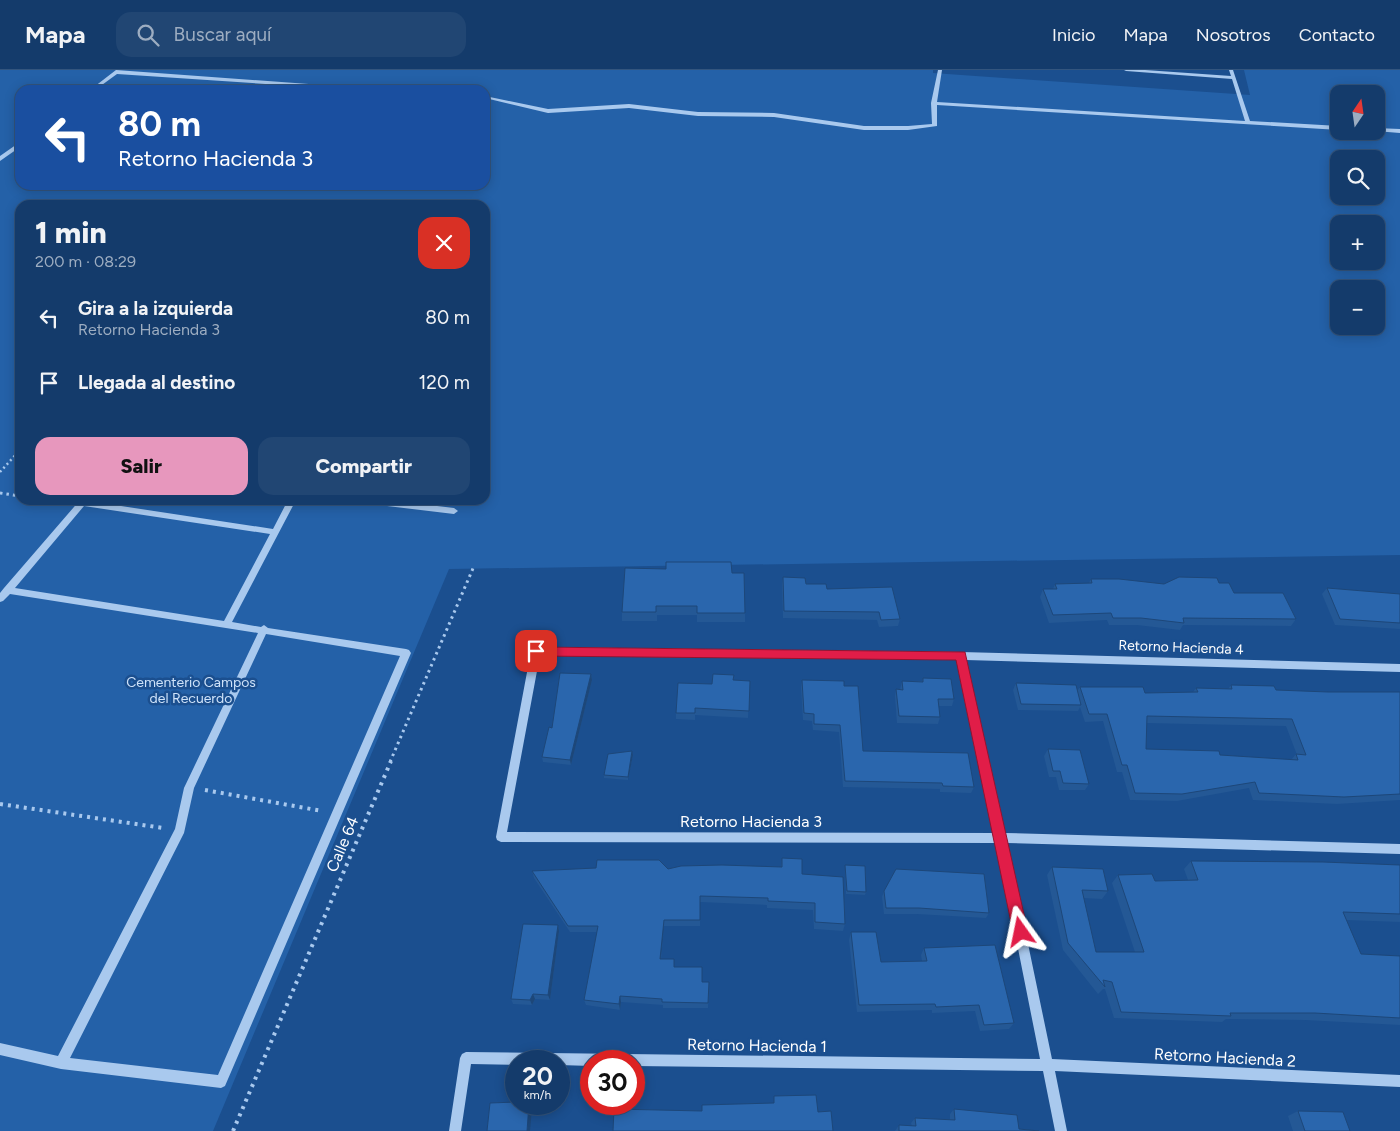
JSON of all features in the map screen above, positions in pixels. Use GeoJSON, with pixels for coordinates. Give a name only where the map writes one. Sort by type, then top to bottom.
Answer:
{"type":"FeatureCollection","features":[{"type":"Feature","properties":{"kind":"street"},"geometry":{"type":"LineString","coordinates":[[490,98],[548,111],[629,106],[698,114],[774,116],[864,128],[908,128],[935,125],[934,103],[940,70]]}},
{"type":"Feature","properties":{"kind":"street"},"geometry":{"type":"LineString","coordinates":[[1126,70],[1234,78]]}},
{"type":"Feature","properties":{"kind":"street"},"geometry":{"type":"LineString","coordinates":[[1231,70],[1248,123]]}},
{"type":"Feature","properties":{"kind":"street"},"geometry":{"type":"LineString","coordinates":[[99,85],[117,71],[309,85]]}},
{"type":"Feature","properties":{"kind":"street"},"geometry":{"type":"LineString","coordinates":[[934,103],[1330,128]]}},
{"type":"Feature","properties":{"kind":"street"},"geometry":{"type":"LineString","coordinates":[[1385,130],[1400,131]]}},
{"type":"Feature","properties":{"kind":"street"},"geometry":{"type":"LineString","coordinates":[[0,159],[15,148]]}},
{"type":"Feature","properties":{"kind":"street"},"geometry":{"type":"LineString","coordinates":[[0,599],[81,505]]}},
{"type":"Feature","properties":{"kind":"street"},"geometry":{"type":"LineString","coordinates":[[103,505],[275,532]]}},
{"type":"Feature","properties":{"kind":"street"},"geometry":{"type":"LineString","coordinates":[[227,624],[289,505]]}},
{"type":"Feature","properties":{"kind":"street"},"geometry":{"type":"LineString","coordinates":[[404,505],[454,511]]}},
{"type":"Feature","properties":{"kind":"street"},"geometry":{"type":"LineString","coordinates":[[0,1049],[61,1063],[221,1082],[406,653],[7,590]]}},
{"type":"Feature","properties":{"kind":"street"},"geometry":{"type":"LineString","coordinates":[[61,1063],[180,830],[189,788],[264,630]]}},
{"type":"Feature","properties":{"kind":"street","name":"Retorno Hacienda 3"},"geometry":{"type":"LineString","coordinates":[[961,656],[536,651],[500,837],[1001,838]]}},
{"type":"Feature","properties":{"kind":"street"},"geometry":{"type":"LineString","coordinates":[[961,656],[1001,838],[1061,1131]]}},
{"type":"Feature","properties":{"kind":"street","name":"Retorno Hacienda 4"},"geometry":{"type":"LineString","coordinates":[[961,656],[1400,668]]}},
{"type":"Feature","properties":{"kind":"street"},"geometry":{"type":"LineString","coordinates":[[1001,838],[1400,849]]}},
{"type":"Feature","properties":{"kind":"street","name":"Retorno Hacienda 1"},"geometry":{"type":"LineString","coordinates":[[455,1131],[466,1058],[1048,1065]]}},
{"type":"Feature","properties":{"kind":"street","name":"Retorno Hacienda 2"},"geometry":{"type":"LineString","coordinates":[[1048,1065],[1400,1081]]}},
{"type":"Feature","properties":{"kind":"path"},"geometry":{"type":"LineString","coordinates":[[0,472],[15,456]]}},
{"type":"Feature","properties":{"kind":"path"},"geometry":{"type":"LineString","coordinates":[[0,493],[15,495]]}},
{"type":"Feature","properties":{"kind":"path","name":"Calle 64"},"geometry":{"type":"LineString","coordinates":[[233,1131],[474,566]]}},
{"type":"Feature","properties":{"kind":"path"},"geometry":{"type":"LineString","coordinates":[[189,788],[337,814]]}},
{"type":"Feature","properties":{"kind":"path"},"geometry":{"type":"LineString","coordinates":[[0,804],[180,830]]}},
{"type":"Feature","properties":{"kind":"green space","name":"Cementerio Campos del Recuerdo"},"geometry":{"type":"Polygon","coordinates":[[[0,70],[933,70],[933,73],[1250,95],[1244,70],[1400,70],[1400,555],[449,569],[213,1131],[0,1131],[0,70]]]}},
{"type":"Feature","properties":{"kind":"building"},"geometry":{"type":"Polygon","coordinates":[[[666,562],[731,562],[732,573],[744,573],[745,613],[697,613],[697,606],[656,606],[656,612],[622,612],[625,568],[666,569],[666,562]]]}},
{"type":"Feature","properties":{"kind":"building"},"geometry":{"type":"Polygon","coordinates":[[[783,577],[805,578],[806,584],[826,584],[827,589],[892,587],[900,619],[881,620],[879,612],[784,611],[783,577]]]}},
{"type":"Feature","properties":{"kind":"building"},"geometry":{"type":"Polygon","coordinates":[[[1179,577],[1217,578],[1219,583],[1229,583],[1234,593],[1283,593],[1296,619],[1183,618],[1184,623],[1141,618],[1113,618],[1111,613],[1053,615],[1043,589],[1057,589],[1055,584],[1092,583],[1091,579],[1119,579],[1164,584],[1179,577]]]}},
{"type":"Feature","properties":{"kind":"building"},"geometry":{"type":"Polygon","coordinates":[[[1327,588],[1400,594],[1400,623],[1340,619],[1327,588]]]}},
{"type":"Feature","properties":{"kind":"building"},"geometry":{"type":"Polygon","coordinates":[[[560,673],[591,674],[570,760],[542,757],[549,727],[552,728],[560,673]]]}},
{"type":"Feature","properties":{"kind":"building"},"geometry":{"type":"Polygon","coordinates":[[[713,674],[734,675],[733,680],[750,681],[749,711],[695,708],[695,713],[676,713],[678,683],[712,684],[713,674]]]}},
{"type":"Feature","properties":{"kind":"building"},"geometry":{"type":"Polygon","coordinates":[[[923,678],[951,679],[954,699],[938,699],[940,717],[899,716],[896,689],[903,690],[902,681],[923,682],[923,678]]]}},
{"type":"Feature","properties":{"kind":"building"},"geometry":{"type":"Polygon","coordinates":[[[802,680],[844,681],[844,686],[858,686],[863,751],[968,753],[974,787],[943,786],[942,783],[845,781],[840,725],[814,724],[814,714],[804,713],[802,680]]]}},
{"type":"Feature","properties":{"kind":"building"},"geometry":{"type":"Polygon","coordinates":[[[1016,683],[1076,685],[1081,705],[1021,704],[1016,683]]]}},
{"type":"Feature","properties":{"kind":"building"},"geometry":{"type":"Polygon","coordinates":[[[1231,685],[1274,686],[1276,690],[1400,692],[1400,794],[1344,797],[1259,793],[1255,782],[1182,794],[1135,793],[1127,765],[1122,765],[1107,714],[1089,714],[1080,687],[1143,687],[1145,693],[1198,692],[1196,688],[1232,689],[1231,685]],[[1147,716],[1146,749],[1219,751],[1220,755],[1298,760],[1296,754],[1306,755],[1292,719],[1147,716]]]}},
{"type":"Feature","properties":{"kind":"building"},"geometry":{"type":"Polygon","coordinates":[[[1048,749],[1080,750],[1089,784],[1063,783],[1060,771],[1053,771],[1048,749]]]}},
{"type":"Feature","properties":{"kind":"building"},"geometry":{"type":"Polygon","coordinates":[[[632,751],[628,777],[604,775],[608,754],[632,751]]]}},
{"type":"Feature","properties":{"kind":"building"},"geometry":{"type":"Polygon","coordinates":[[[782,858],[802,859],[802,874],[843,877],[845,924],[815,922],[815,903],[768,901],[768,898],[700,896],[700,920],[664,920],[660,959],[674,959],[674,967],[702,967],[702,982],[709,982],[708,1003],[662,1002],[662,999],[620,996],[619,1004],[584,1000],[598,926],[568,926],[532,871],[596,868],[597,860],[659,860],[668,869],[681,866],[722,865],[782,867],[782,858]]]}},
{"type":"Feature","properties":{"kind":"building"},"geometry":{"type":"Polygon","coordinates":[[[1191,861],[1323,862],[1400,865],[1400,914],[1343,912],[1361,954],[1400,956],[1400,1018],[1315,1013],[1230,1013],[1231,1016],[1121,1012],[1112,982],[1103,980],[1105,987],[1068,943],[1052,867],[1103,869],[1108,891],[1082,890],[1096,952],[1144,952],[1118,875],[1152,874],[1155,881],[1198,880],[1191,861]]]}},
{"type":"Feature","properties":{"kind":"building"},"geometry":{"type":"Polygon","coordinates":[[[845,865],[865,866],[866,892],[847,891],[845,865]]]}},
{"type":"Feature","properties":{"kind":"building"},"geometry":{"type":"Polygon","coordinates":[[[896,869],[984,874],[989,913],[919,908],[886,908],[884,891],[896,869]]]}},
{"type":"Feature","properties":{"kind":"building"},"geometry":{"type":"Polygon","coordinates":[[[523,924],[558,925],[548,995],[533,994],[530,1000],[511,999],[523,924]]]}},
{"type":"Feature","properties":{"kind":"building"},"geometry":{"type":"Polygon","coordinates":[[[851,932],[876,932],[881,962],[927,961],[924,948],[995,945],[1014,1023],[984,1025],[979,1005],[936,1007],[935,1004],[859,1005],[851,932]]]}},
{"type":"Feature","properties":{"kind":"building"},"geometry":{"type":"Polygon","coordinates":[[[816,1095],[818,1112],[831,1111],[833,1131],[613,1131],[614,1115],[645,1115],[645,1110],[702,1111],[702,1105],[774,1103],[774,1096],[816,1095]]]}},
{"type":"Feature","properties":{"kind":"building"},"geometry":{"type":"Polygon","coordinates":[[[505,1102],[505,1115],[528,1115],[527,1131],[487,1131],[490,1103],[505,1102]]]}},
{"type":"Feature","properties":{"kind":"building"},"geometry":{"type":"Polygon","coordinates":[[[954,1109],[1017,1115],[1019,1129],[1039,1131],[899,1131],[899,1125],[916,1126],[915,1118],[955,1120],[954,1109]]]}},
{"type":"Feature","properties":{"kind":"building"},"geometry":{"type":"Polygon","coordinates":[[[1298,1111],[1343,1112],[1350,1131],[1305,1131],[1298,1111]]]}},
{"type":"Feature","properties":{"kind":"route"},"geometry":{"type":"LineString","coordinates":[[536,651],[961,656],[1021,932]]}}]}
